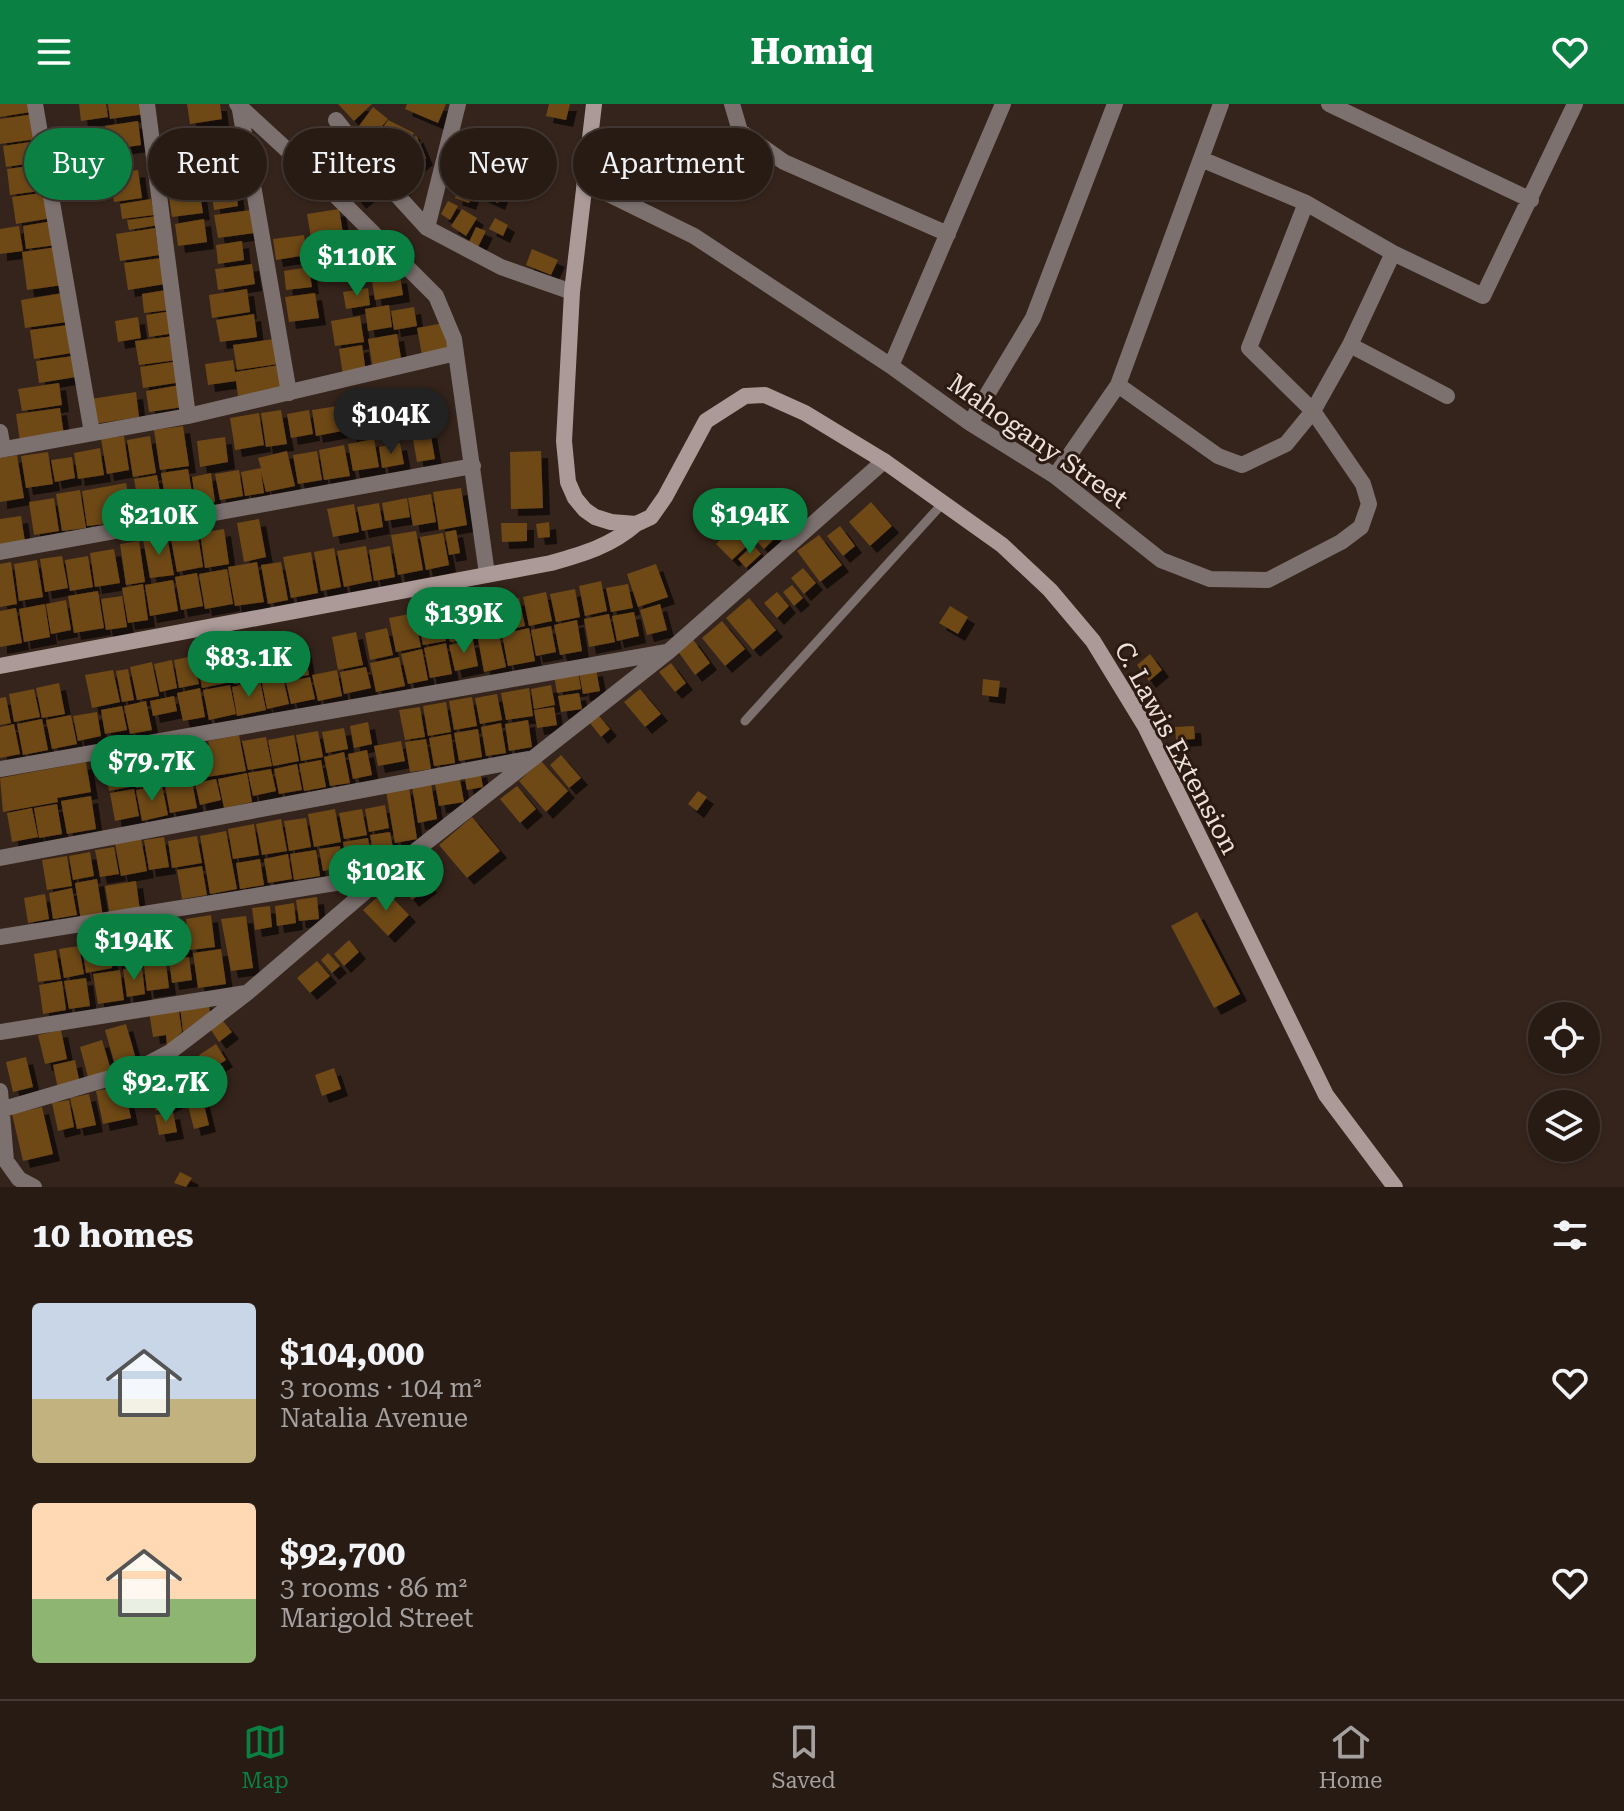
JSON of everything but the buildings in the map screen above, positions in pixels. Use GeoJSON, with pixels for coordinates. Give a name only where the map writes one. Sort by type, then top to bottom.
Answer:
{"type":"FeatureCollection","features":[{"type":"Feature","properties":{"kind":"street"},"geometry":{"type":"LineString","coordinates":[[35,104],[92,433]]}},
{"type":"Feature","properties":{"kind":"street"},"geometry":{"type":"LineString","coordinates":[[147,104],[188,416]]}},
{"type":"Feature","properties":{"kind":"street"},"geometry":{"type":"LineString","coordinates":[[427,228],[458,104]]}},
{"type":"Feature","properties":{"kind":"street"},"geometry":{"type":"LineString","coordinates":[[591,128],[594,104]]}},
{"type":"Feature","properties":{"kind":"street"},"geometry":{"type":"LineString","coordinates":[[732,104],[740,131],[784,162],[948,234]]}},
{"type":"Feature","properties":{"kind":"street"},"geometry":{"type":"LineString","coordinates":[[891,366],[1003,104]]}},
{"type":"Feature","properties":{"kind":"street"},"geometry":{"type":"LineString","coordinates":[[970,423],[1033,318],[1115,104]]}},
{"type":"Feature","properties":{"kind":"street"},"geometry":{"type":"LineString","coordinates":[[1055,476],[1118,385],[1221,104]]}},
{"type":"Feature","properties":{"kind":"street"},"geometry":{"type":"LineString","coordinates":[[1329,104],[1531,200]]}},
{"type":"Feature","properties":{"kind":"street"},"geometry":{"type":"LineString","coordinates":[[1201,159],[1306,203],[1393,253],[1483,296],[1575,104]]}},
{"type":"Feature","properties":{"kind":"street"},"geometry":{"type":"LineString","coordinates":[[238,107],[289,393]]}},
{"type":"Feature","properties":{"kind":"street"},"geometry":{"type":"LineString","coordinates":[[238,107],[324,184],[436,296],[451,327],[456,353],[487,574]]}},
{"type":"Feature","properties":{"kind":"street"},"geometry":{"type":"LineString","coordinates":[[336,120],[385,182],[427,228],[501,267],[572,292]]}},
{"type":"Feature","properties":{"kind":"street"},"geometry":{"type":"LineString","coordinates":[[582,200],[572,292],[564,441],[568,482],[575,498],[595,517],[636,524]]}},
{"type":"Feature","properties":{"kind":"street","name":"Mahogany Street"},"geometry":{"type":"LineString","coordinates":[[621,200],[694,236],[891,366],[970,423],[1055,476],[1161,560],[1210,579],[1268,580],[1341,542],[1361,527],[1369,504],[1363,484],[1313,411]]}},
{"type":"Feature","properties":{"kind":"street"},"geometry":{"type":"LineString","coordinates":[[1306,203],[1249,348],[1313,411]]}},
{"type":"Feature","properties":{"kind":"street"},"geometry":{"type":"LineString","coordinates":[[1118,385],[1218,456],[1242,465],[1286,444],[1313,411],[1350,345],[1393,253]]}},
{"type":"Feature","properties":{"kind":"street"},"geometry":{"type":"LineString","coordinates":[[1350,345],[1447,396]]}},
{"type":"Feature","properties":{"kind":"street"},"geometry":{"type":"LineString","coordinates":[[0,432],[2,450],[188,416],[456,353]]}},
{"type":"Feature","properties":{"kind":"street","name":"C. Lawis Extension"},"geometry":{"type":"LineString","coordinates":[[0,666],[551,563],[600,548],[618,540],[636,524],[651,517],[706,421],[745,396],[765,395],[783,402],[884,461],[1002,545],[1050,590],[1093,641],[1145,726],[1326,1095],[1395,1187]]}},
{"type":"Feature","properties":{"kind":"street"},"geometry":{"type":"LineString","coordinates":[[2,1110],[134,1071],[170,1052],[247,993],[386,874],[668,652],[884,461]]}},
{"type":"Feature","properties":{"kind":"street"},"geometry":{"type":"LineString","coordinates":[[0,552],[473,466]]}},
{"type":"Feature","properties":{"kind":"street"},"geometry":{"type":"LineString","coordinates":[[0,769],[668,652]]}},
{"type":"Feature","properties":{"kind":"street"},"geometry":{"type":"LineString","coordinates":[[0,858],[534,758]]}},
{"type":"Feature","properties":{"kind":"street"},"geometry":{"type":"LineString","coordinates":[[0,937],[386,874]]}},
{"type":"Feature","properties":{"kind":"street"},"geometry":{"type":"LineString","coordinates":[[0,1032],[247,993]]}},
{"type":"Feature","properties":{"kind":"street"},"geometry":{"type":"LineString","coordinates":[[0,1091],[6,1161],[19,1179],[34,1187]]}},
{"type":"Feature","properties":{"kind":"lane"},"geometry":{"type":"LineString","coordinates":[[745,721],[943,503]]}}]}
